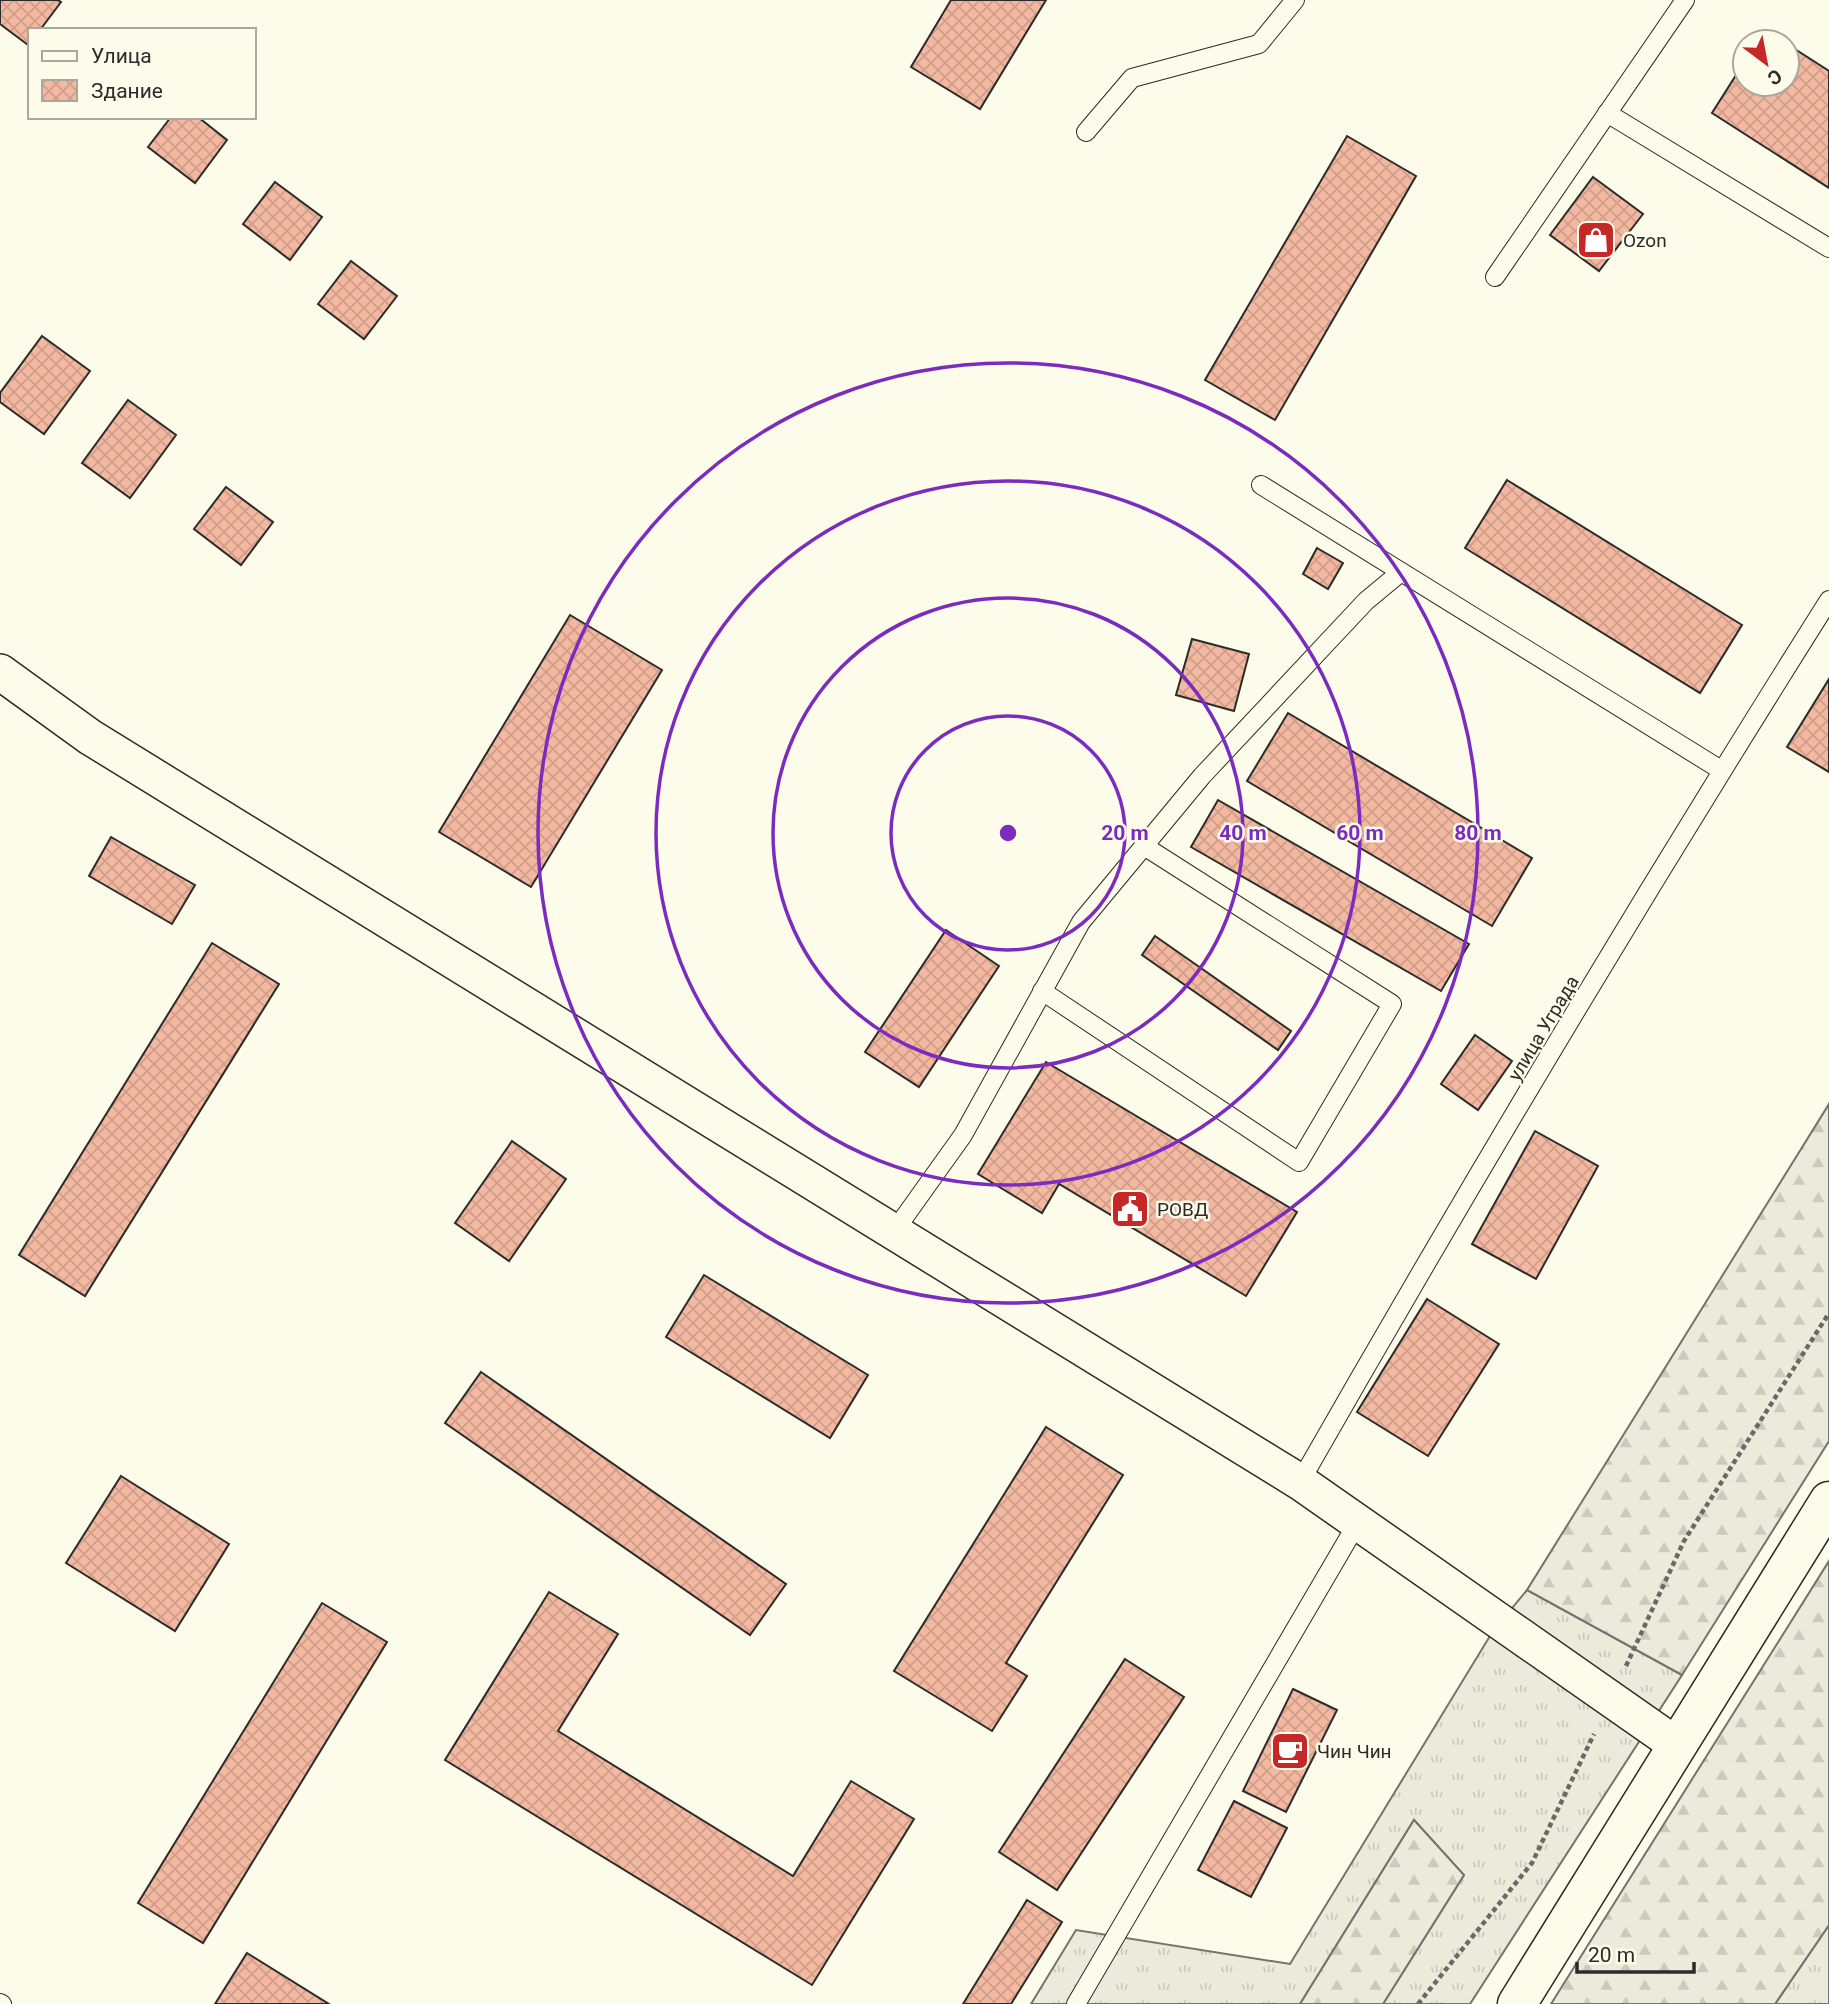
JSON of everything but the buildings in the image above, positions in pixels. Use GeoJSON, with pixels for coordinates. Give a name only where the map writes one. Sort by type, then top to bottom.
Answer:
{"type":"FeatureCollection","features":[{"type":"Feature","properties":{"kind":"highway"},"geometry":{"type":"LineString","coordinates":[[1517,2004],[1829,1501]]}},
{"type":"Feature","properties":{"kind":"street"},"geometry":{"type":"LineString","coordinates":[[0,672],[90,737],[1300,1482],[1678,1746]]}},
{"type":"Feature","properties":{"kind":"lane"},"geometry":{"type":"LineString","coordinates":[[1086,132],[1132,78],[1259,44],[1295,0]]}},
{"type":"Feature","properties":{"kind":"lane"},"geometry":{"type":"LineString","coordinates":[[1495,277],[1685,0]]}},
{"type":"Feature","properties":{"kind":"lane"},"geometry":{"type":"LineString","coordinates":[[1608,113],[1829,248]]}},
{"type":"Feature","properties":{"kind":"lane"},"geometry":{"type":"LineString","coordinates":[[1261,485],[1721,771]]}},
{"type":"Feature","properties":{"kind":"lane"},"geometry":{"type":"LineString","coordinates":[[893,1233],[962,1135],[1081,922],[1202,776],[1357,610],[1401,572]]}},
{"type":"Feature","properties":{"kind":"lane","name":"улица Уграда"},"geometry":{"type":"LineString","coordinates":[[1300,1482],[1415,1281],[1721,771],[1829,600]]}},
{"type":"Feature","properties":{"kind":"lane"},"geometry":{"type":"LineString","coordinates":[[1042,991],[1299,1162],[1392,1004],[1144,846]]}},
{"type":"Feature","properties":{"kind":"lane"},"geometry":{"type":"LineString","coordinates":[[1076,2004],[1358,1522]]}},
{"type":"Feature","properties":{"kind":"green space"},"geometry":{"type":"Polygon","coordinates":[[[1829,1104],[1829,1441],[1682,1675],[1527,1590],[1829,1104]]]}},
{"type":"Feature","properties":{"kind":"green space"},"geometry":{"type":"Polygon","coordinates":[[[1829,1561],[1829,1925],[1775,2004],[1551,2004],[1829,1561]]]}},
{"type":"Feature","properties":{"kind":"green space"},"geometry":{"type":"Polygon","coordinates":[[[1527,1590],[1682,1675],[1470,2004],[1383,2004],[1464,1875],[1414,1820],[1300,2004],[1031,2004],[1076,1930],[1290,1964],[1493,1631],[1527,1590]]]}},
{"type":"Feature","properties":{"kind":"green space"},"geometry":{"type":"Polygon","coordinates":[[[1414,1820],[1464,1875],[1383,2004],[1300,2004],[1414,1820]]]}},
{"type":"Feature","properties":{"kind":"green space"},"geometry":{"type":"Polygon","coordinates":[[[1829,1925],[1829,2004],[1775,2004],[1829,1925]]]}},
{"type":"Feature","properties":{"kind":"place","name":"Ozon"},"geometry":{"type":"Point","coordinates":[1596,240]}},
{"type":"Feature","properties":{"kind":"place","name":"РОВД"},"geometry":{"type":"Point","coordinates":[1130,1209]}},
{"type":"Feature","properties":{"kind":"place","name":"Чин Чин"},"geometry":{"type":"Point","coordinates":[1290,1751]}}]}
